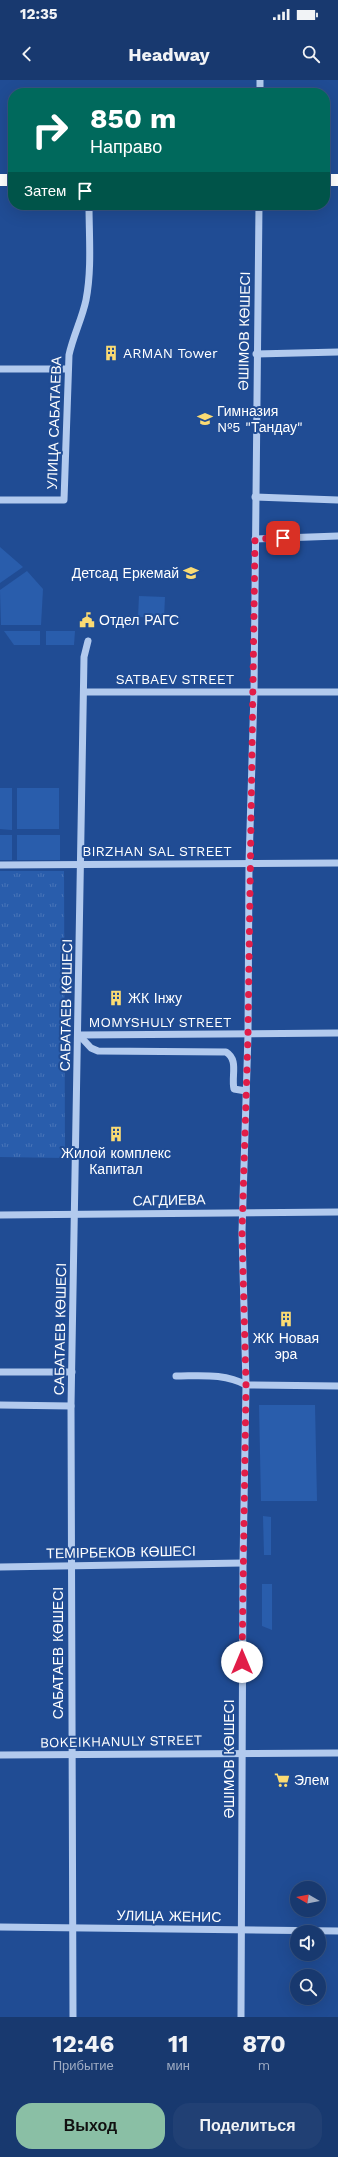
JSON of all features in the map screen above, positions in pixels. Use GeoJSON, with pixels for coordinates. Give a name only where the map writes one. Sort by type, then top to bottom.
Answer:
{"type":"FeatureCollection","features":[{"type":"Feature","properties":{"kind":"street","name":"УЛИЦА САБАТАЕВА"},"geometry":{"type":"LineString","coordinates":[[0,500],[64,500],[68,369],[71,342],[82,314],[88,281],[89,210]]}},
{"type":"Feature","properties":{"kind":"street","name":"ӘШІМОВ КӨШЕСІ"},"geometry":{"type":"LineString","coordinates":[[241,2017],[240,1929],[246,1385],[242,1212],[248,1034],[249,864],[254,692],[256,354],[259,210]]}},
{"type":"Feature","properties":{"kind":"street"},"geometry":{"type":"LineString","coordinates":[[256,354],[338,352]]}},
{"type":"Feature","properties":{"kind":"street"},"geometry":{"type":"LineString","coordinates":[[0,369],[68,369]]}},
{"type":"Feature","properties":{"kind":"street"},"geometry":{"type":"LineString","coordinates":[[255,497],[338,500]]}},
{"type":"Feature","properties":{"kind":"street"},"geometry":{"type":"LineString","coordinates":[[255,539],[338,536]]}},
{"type":"Feature","properties":{"kind":"street","name":"САБАТАЕВ КӨШЕСІ"},"geometry":{"type":"LineString","coordinates":[[73,2017],[71,1406],[79,1035],[84,657],[88,641]]}},
{"type":"Feature","properties":{"kind":"street","name":"SATBAEV STREET"},"geometry":{"type":"LineString","coordinates":[[84,692],[338,692]]}},
{"type":"Feature","properties":{"kind":"street","name":"BIRZHAN SAL STREET"},"geometry":{"type":"LineString","coordinates":[[0,865],[338,863]]}},
{"type":"Feature","properties":{"kind":"street","name":"MOMYSHULY STREET"},"geometry":{"type":"LineString","coordinates":[[79,1035],[338,1033]]}},
{"type":"Feature","properties":{"kind":"street"},"geometry":{"type":"LineString","coordinates":[[79,1035],[91,1048],[98,1050],[226,1052],[232,1056],[234,1062],[234,1089],[246,1091]]}},
{"type":"Feature","properties":{"kind":"street","name":"САГДИЕВА"},"geometry":{"type":"LineString","coordinates":[[0,1215],[338,1212]]}},
{"type":"Feature","properties":{"kind":"street"},"geometry":{"type":"LineString","coordinates":[[0,1372],[72,1372]]}},
{"type":"Feature","properties":{"kind":"street"},"geometry":{"type":"LineString","coordinates":[[176,1376],[224,1376],[236,1379],[246,1385],[338,1386]]}},
{"type":"Feature","properties":{"kind":"street"},"geometry":{"type":"LineString","coordinates":[[0,1405],[71,1406]]}},
{"type":"Feature","properties":{"kind":"street","name":"ТЕМІРБЕКОВ КӨШЕСІ"},"geometry":{"type":"LineString","coordinates":[[0,1567],[243,1563]]}},
{"type":"Feature","properties":{"kind":"street","name":"BOKEIKHANULY STREET"},"geometry":{"type":"LineString","coordinates":[[0,1755],[338,1753]]}},
{"type":"Feature","properties":{"kind":"street","name":"УЛИЦА ЖЕНИС"},"geometry":{"type":"LineString","coordinates":[[0,1927],[338,1931]]}},
{"type":"Feature","properties":{"kind":"green space"},"geometry":{"type":"Polygon","coordinates":[[[0,547],[23,567],[0,583],[0,547]]]}},
{"type":"Feature","properties":{"kind":"green space"},"geometry":{"type":"Polygon","coordinates":[[[27,571],[43,589],[41,625],[1,625],[0,590],[27,571]]]}},
{"type":"Feature","properties":{"kind":"green space"},"geometry":{"type":"Polygon","coordinates":[[[139,596],[165,597],[164,618],[138,617],[139,596]]]}},
{"type":"Feature","properties":{"kind":"green space"},"geometry":{"type":"Polygon","coordinates":[[[4,631],[40,631],[40,645],[14,645],[4,631]]]}},
{"type":"Feature","properties":{"kind":"green space"},"geometry":{"type":"Polygon","coordinates":[[[46,631],[75,631],[74,645],[46,645],[46,631]]]}},
{"type":"Feature","properties":{"kind":"green space"},"geometry":{"type":"Polygon","coordinates":[[[0,788],[12,788],[12,830],[0,829],[0,788]]]}},
{"type":"Feature","properties":{"kind":"green space"},"geometry":{"type":"Polygon","coordinates":[[[17,788],[59,788],[59,829],[17,829],[17,788]]]}},
{"type":"Feature","properties":{"kind":"green space"},"geometry":{"type":"Polygon","coordinates":[[[0,835],[12,835],[12,860],[0,860],[0,835]]]}},
{"type":"Feature","properties":{"kind":"green space"},"geometry":{"type":"Polygon","coordinates":[[[17,835],[60,835],[60,860],[17,860],[17,835]]]}},
{"type":"Feature","properties":{"kind":"green space"},"geometry":{"type":"Polygon","coordinates":[[[0,871],[64,871],[65,1158],[0,1157],[0,871]]]}},
{"type":"Feature","properties":{"kind":"green space"},"geometry":{"type":"Polygon","coordinates":[[[259,1405],[315,1405],[317,1501],[261,1501],[259,1405]]]}},
{"type":"Feature","properties":{"kind":"green space"},"geometry":{"type":"Polygon","coordinates":[[[263,1516],[271,1517],[271,1555],[264,1555],[263,1516]]]}},
{"type":"Feature","properties":{"kind":"green space"},"geometry":{"type":"Polygon","coordinates":[[[262,1584],[272,1584],[272,1630],[262,1626],[262,1584]]]}},
{"type":"Feature","properties":{"kind":"place","name":"ARMAN Tower"},"geometry":{"type":"Point","coordinates":[111,353]}},
{"type":"Feature","properties":{"kind":"place","name":"Гимназия №5 \"Тандау\""},"geometry":{"type":"Point","coordinates":[205,419]}},
{"type":"Feature","properties":{"kind":"place","name":"Детсад Еркемай"},"geometry":{"type":"Point","coordinates":[191,573]}},
{"type":"Feature","properties":{"kind":"place","name":"Отдел РАГС"},"geometry":{"type":"Point","coordinates":[87,620]}},
{"type":"Feature","properties":{"kind":"place","name":"ЖК Інжу"},"geometry":{"type":"Point","coordinates":[116,998]}},
{"type":"Feature","properties":{"kind":"place","name":"Жилой комплекс Капитал"},"geometry":{"type":"Point","coordinates":[116,1134]}},
{"type":"Feature","properties":{"kind":"place","name":"ЖК Новая эра"},"geometry":{"type":"Point","coordinates":[286,1319]}},
{"type":"Feature","properties":{"kind":"place","name":"Элем"},"geometry":{"type":"Point","coordinates":[282,1780]}},
{"type":"Feature","properties":{"kind":"route"},"geometry":{"type":"LineString","coordinates":[[242,1662],[246,1385],[242,1232],[248,1034],[249,864],[254,692],[255,539],[283,538]]}}]}
